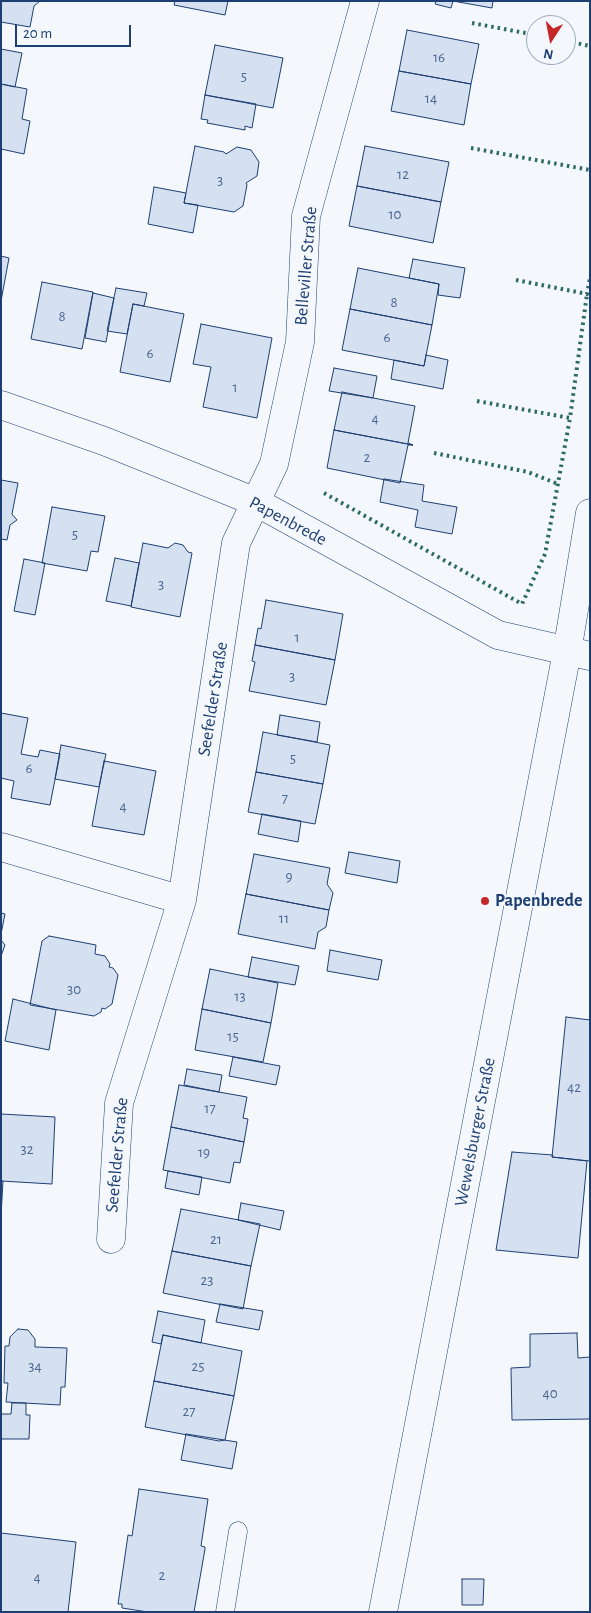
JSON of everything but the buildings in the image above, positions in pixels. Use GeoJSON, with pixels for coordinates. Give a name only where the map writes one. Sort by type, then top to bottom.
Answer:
{"type":"FeatureCollection","features":[{"type":"Feature","properties":{"kind":"street","name":"Belleviller Straße"},"geometry":{"type":"LineString","coordinates":[[256,502],[274,464],[300,342],[306,216],[365,1]]}},
{"type":"Feature","properties":{"kind":"street","name":"Papenbrede"},"geometry":{"type":"LineString","coordinates":[[1,405],[104,441],[256,502],[498,635],[578,654]]}},
{"type":"Feature","properties":{"kind":"street","name":"Seefelder Straße"},"geometry":{"type":"LineString","coordinates":[[111,1239],[119,1103],[182,900],[236,543],[256,502]]}},
{"type":"Feature","properties":{"kind":"street","name":"Wewelsburger Straße"},"geometry":{"type":"LineString","coordinates":[[383,1612],[578,654],[590,513]]}},
{"type":"Feature","properties":{"kind":"street"},"geometry":{"type":"LineString","coordinates":[[1,847],[182,900]]}},
{"type":"Feature","properties":{"kind":"lane"},"geometry":{"type":"LineString","coordinates":[[225,1612],[238,1531]]}},
{"type":"Feature","properties":{"kind":"hedge"},"geometry":{"type":"LineString","coordinates":[[472,23],[526,33]]}},
{"type":"Feature","properties":{"kind":"hedge"},"geometry":{"type":"LineString","coordinates":[[576,43],[590,46]]}},
{"type":"Feature","properties":{"kind":"hedge"},"geometry":{"type":"LineString","coordinates":[[471,148],[590,170]]}},
{"type":"Feature","properties":{"kind":"hedge"},"geometry":{"type":"LineString","coordinates":[[516,280],[587,294],[590,278]]}},
{"type":"Feature","properties":{"kind":"hedge"},"geometry":{"type":"LineString","coordinates":[[477,401],[570,418],[587,294]]}},
{"type":"Feature","properties":{"kind":"hedge"},"geometry":{"type":"LineString","coordinates":[[324,493],[522,604],[545,554],[570,418]]}},
{"type":"Feature","properties":{"kind":"hedge"},"geometry":{"type":"LineString","coordinates":[[434,453],[528,472],[558,484]]}},
{"type":"Feature","properties":{"kind":"place","name":"Papenbrede"},"geometry":{"type":"Point","coordinates":[485,901]}}]}
